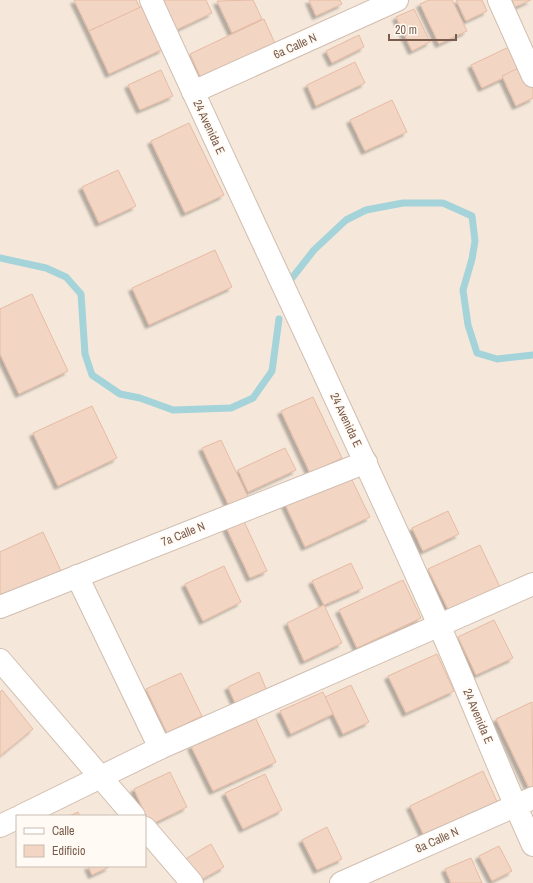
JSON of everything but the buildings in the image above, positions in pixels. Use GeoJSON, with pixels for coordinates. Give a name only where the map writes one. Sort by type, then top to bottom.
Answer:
{"type":"FeatureCollection","features":[{"type":"Feature","properties":{"kind":"street","name":"24 Avenida E"},"geometry":{"type":"LineString","coordinates":[[151,0],[366,462],[439,625],[524,802],[533,845]]}},
{"type":"Feature","properties":{"kind":"street","name":"6a Calle N"},"geometry":{"type":"LineString","coordinates":[[193,92],[397,0]]}},
{"type":"Feature","properties":{"kind":"street"},"geometry":{"type":"LineString","coordinates":[[499,0],[533,76]]}},
{"type":"Feature","properties":{"kind":"street","name":"7a Calle N"},"geometry":{"type":"LineString","coordinates":[[0,607],[366,462]]}},
{"type":"Feature","properties":{"kind":"street"},"geometry":{"type":"LineString","coordinates":[[77,576],[160,748]]}},
{"type":"Feature","properties":{"kind":"street"},"geometry":{"type":"LineString","coordinates":[[23,815],[160,748],[533,584]]}},
{"type":"Feature","properties":{"kind":"street"},"geometry":{"type":"LineString","coordinates":[[0,660],[133,815]]}},
{"type":"Feature","properties":{"kind":"street","name":"8a Calle N"},"geometry":{"type":"LineString","coordinates":[[341,883],[524,802]]}},
{"type":"Feature","properties":{"kind":"street"},"geometry":{"type":"LineString","coordinates":[[0,826],[16,818]]}},
{"type":"Feature","properties":{"kind":"street"},"geometry":{"type":"LineString","coordinates":[[146,829],[192,883]]}},
{"type":"Feature","properties":{"kind":"shaded area"},"geometry":{"type":"Polygon","coordinates":[[[0,0],[533,0],[533,883],[0,883],[0,0]]]}},
{"type":"Feature","properties":{"kind":"waterway"},"geometry":{"type":"LineString","coordinates":[[292,278],[314,250],[346,220],[366,210],[403,203],[443,203],[472,216],[475,241],[472,259],[463,290],[468,325],[477,353],[497,359],[533,355]]}},
{"type":"Feature","properties":{"kind":"waterway"},"geometry":{"type":"LineString","coordinates":[[0,258],[46,268],[66,277],[81,294],[85,354],[92,375],[120,394],[140,398],[173,410],[231,408],[253,398],[272,371],[279,319]]}}]}
